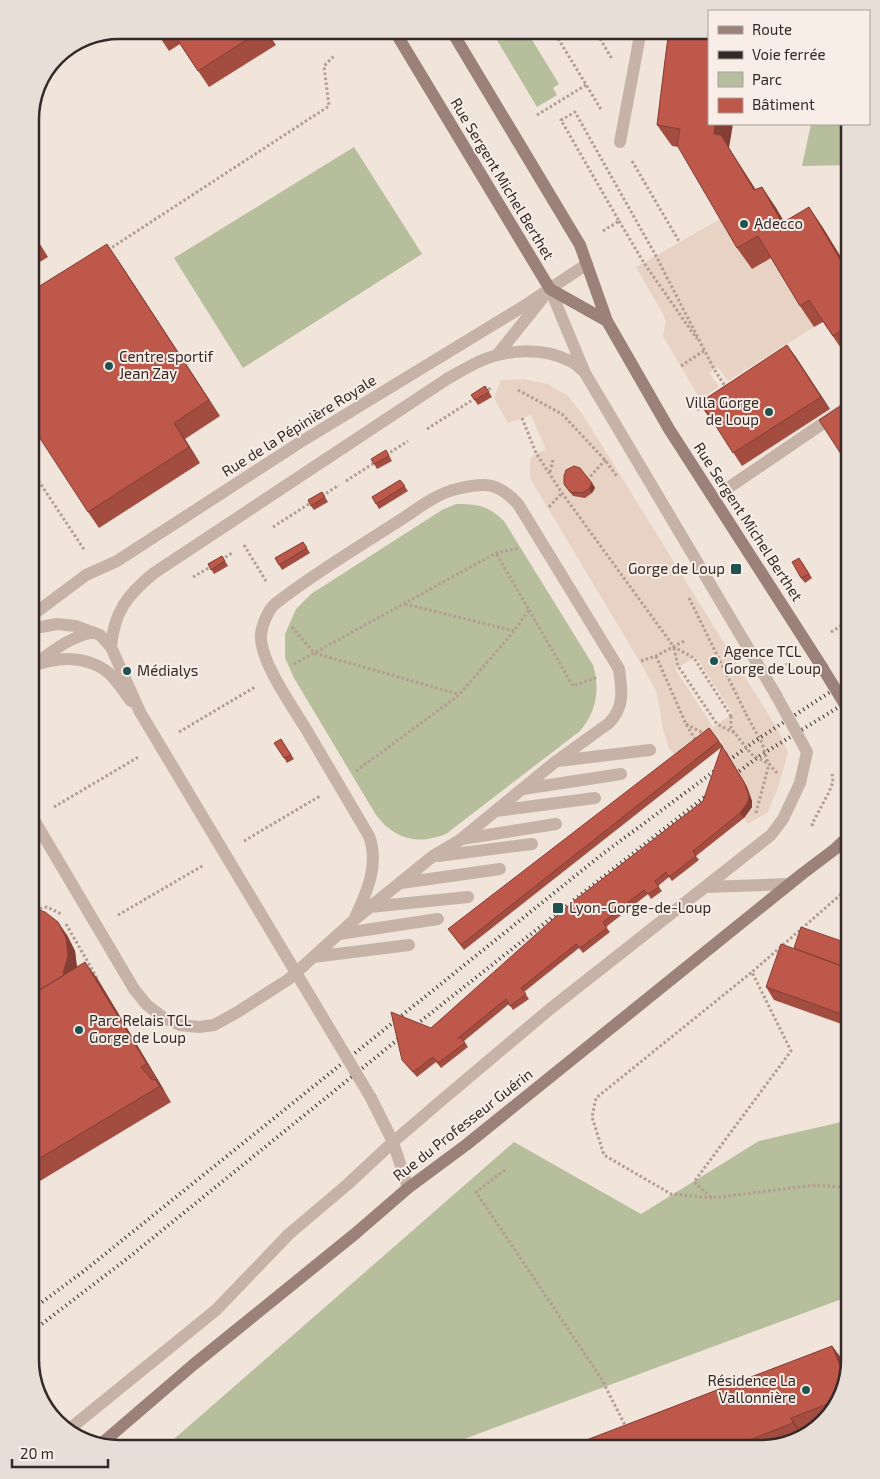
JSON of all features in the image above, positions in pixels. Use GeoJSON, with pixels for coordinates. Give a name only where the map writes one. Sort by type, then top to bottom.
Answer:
{"type":"FeatureCollection","features":[{"type":"Feature","properties":{"kind":"main road","name":"Rue Sergent Michel Berthet"},"geometry":{"type":"LineString","coordinates":[[399,39],[550,288],[607,321]]}},
{"type":"Feature","properties":{"kind":"main road","name":"Rue Sergent Michel Berthet"},"geometry":{"type":"LineString","coordinates":[[456,39],[580,245],[607,321],[669,429],[841,698]]}},
{"type":"Feature","properties":{"kind":"main road","name":"Rue du Professeur Guérin"},"geometry":{"type":"LineString","coordinates":[[106,1439],[408,1188],[474,1139],[841,844]]}},
{"type":"Feature","properties":{"kind":"lane"},"geometry":{"type":"LineString","coordinates":[[620,142],[639,39]]}},
{"type":"Feature","properties":{"kind":"lane","name":"Rue de la Pépinière Royale"},"geometry":{"type":"LineString","coordinates":[[39,610],[86,575],[117,561],[299,443],[524,306],[587,264]]}},
{"type":"Feature","properties":{"kind":"lane"},"geometry":{"type":"LineString","coordinates":[[73,1426],[216,1310],[289,1234],[348,1184],[393,1142],[550,1009],[771,835],[783,819],[800,783],[807,752],[776,695],[585,373],[550,288],[497,355]]}},
{"type":"Feature","properties":{"kind":"lane"},"geometry":{"type":"LineString","coordinates":[[112,647],[113,631],[123,603],[154,573],[447,379],[478,362],[497,355],[531,351],[556,355],[572,361],[585,373]]}},
{"type":"Feature","properties":{"kind":"lane"},"geometry":{"type":"LineString","coordinates":[[728,488],[841,411]]}},
{"type":"Feature","properties":{"kind":"lane"},"geometry":{"type":"LineString","coordinates":[[39,828],[134,990],[147,1005],[164,1018],[180,1025],[199,1027],[214,1024],[236,1014],[289,979],[354,920],[433,856],[460,840],[555,762],[616,716],[621,701],[618,669],[518,504],[507,492],[495,486],[482,485],[456,489],[437,496],[310,578],[275,604],[262,628],[262,644],[266,659],[274,676],[372,844],[370,882],[354,920]]}},
{"type":"Feature","properties":{"kind":"lane"},"geometry":{"type":"LineString","coordinates":[[39,627],[57,624],[76,626],[100,635],[112,647],[140,712],[371,1098],[393,1142],[408,1188]]}},
{"type":"Feature","properties":{"kind":"lane"},"geometry":{"type":"LineString","coordinates":[[39,661],[58,646],[80,635],[93,632]]}},
{"type":"Feature","properties":{"kind":"lane"},"geometry":{"type":"LineString","coordinates":[[39,664],[49,660],[63,658],[87,663],[106,671],[140,712]]}},
{"type":"Feature","properties":{"kind":"lane"},"geometry":{"type":"LineString","coordinates":[[555,762],[650,750]]}},
{"type":"Feature","properties":{"kind":"lane"},"geometry":{"type":"LineString","coordinates":[[523,789],[621,774]]}},
{"type":"Feature","properties":{"kind":"lane"},"geometry":{"type":"LineString","coordinates":[[496,810],[595,798]]}},
{"type":"Feature","properties":{"kind":"lane"},"geometry":{"type":"LineString","coordinates":[[460,840],[556,824]]}},
{"type":"Feature","properties":{"kind":"lane"},"geometry":{"type":"LineString","coordinates":[[433,856],[532,844]]}},
{"type":"Feature","properties":{"kind":"lane"},"geometry":{"type":"LineString","coordinates":[[401,882],[500,869]]}},
{"type":"Feature","properties":{"kind":"lane"},"geometry":{"type":"LineString","coordinates":[[705,887],[789,884]]}},
{"type":"Feature","properties":{"kind":"lane"},"geometry":{"type":"LineString","coordinates":[[370,907],[468,896]]}},
{"type":"Feature","properties":{"kind":"lane"},"geometry":{"type":"LineString","coordinates":[[339,934],[438,920]]}},
{"type":"Feature","properties":{"kind":"lane"},"geometry":{"type":"LineString","coordinates":[[313,958],[410,946]]}},
{"type":"Feature","properties":{"kind":"path"},"geometry":{"type":"LineString","coordinates":[[100,254],[329,106],[324,66],[335,55]]}},
{"type":"Feature","properties":{"kind":"path"},"geometry":{"type":"LineString","coordinates":[[537,114],[586,85]]}},
{"type":"Feature","properties":{"kind":"path"},"geometry":{"type":"LineString","coordinates":[[704,350],[644,263],[561,120],[575,112],[656,256],[714,369],[728,390],[721,395]]}},
{"type":"Feature","properties":{"kind":"path"},"geometry":{"type":"LineString","coordinates":[[603,230],[619,221]]}},
{"type":"Feature","properties":{"kind":"path"},"geometry":{"type":"LineString","coordinates":[[681,366],[704,350]]}},
{"type":"Feature","properties":{"kind":"path"},"geometry":{"type":"LineString","coordinates":[[427,429],[491,388]]}},
{"type":"Feature","properties":{"kind":"path"},"geometry":{"type":"LineString","coordinates":[[518,390],[562,414],[605,460],[622,484]]}},
{"type":"Feature","properties":{"kind":"path"},"geometry":{"type":"LineString","coordinates":[[697,410],[705,405]]}},
{"type":"Feature","properties":{"kind":"path"},"geometry":{"type":"LineString","coordinates":[[522,418],[536,453],[562,493],[674,647],[678,666],[717,724],[735,733]]}},
{"type":"Feature","properties":{"kind":"path"},"geometry":{"type":"LineString","coordinates":[[587,480],[623,437]]}},
{"type":"Feature","properties":{"kind":"path"},"geometry":{"type":"LineString","coordinates":[[346,481],[408,441]]}},
{"type":"Feature","properties":{"kind":"path"},"geometry":{"type":"LineString","coordinates":[[550,472],[553,460]]}},
{"type":"Feature","properties":{"kind":"path"},"geometry":{"type":"LineString","coordinates":[[39,482],[85,551]]}},
{"type":"Feature","properties":{"kind":"path"},"geometry":{"type":"LineString","coordinates":[[273,527],[339,485]]}},
{"type":"Feature","properties":{"kind":"path"},"geometry":{"type":"LineString","coordinates":[[549,507],[562,493]]}},
{"type":"Feature","properties":{"kind":"path"},"geometry":{"type":"LineString","coordinates":[[244,545],[268,584]]}},
{"type":"Feature","properties":{"kind":"path"},"geometry":{"type":"LineString","coordinates":[[289,667],[496,553],[526,546]]}},
{"type":"Feature","properties":{"kind":"path"},"geometry":{"type":"LineString","coordinates":[[192,578],[232,553]]}},
{"type":"Feature","properties":{"kind":"path"},"geometry":{"type":"LineString","coordinates":[[496,553],[574,686],[599,676]]}},
{"type":"Feature","properties":{"kind":"path"},"geometry":{"type":"LineString","coordinates":[[685,592],[762,743],[769,764],[761,798],[752,819]]}},
{"type":"Feature","properties":{"kind":"path"},"geometry":{"type":"LineString","coordinates":[[404,603],[514,631]]}},
{"type":"Feature","properties":{"kind":"path"},"geometry":{"type":"LineString","coordinates":[[352,774],[459,695],[514,631],[529,610]]}},
{"type":"Feature","properties":{"kind":"path"},"geometry":{"type":"LineString","coordinates":[[831,632],[841,626]]}},
{"type":"Feature","properties":{"kind":"path"},"geometry":{"type":"LineString","coordinates":[[292,627],[314,653],[459,695]]}},
{"type":"Feature","properties":{"kind":"path"},"geometry":{"type":"LineString","coordinates":[[640,662],[686,640]]}},
{"type":"Feature","properties":{"kind":"path"},"geometry":{"type":"LineString","coordinates":[[674,647],[694,658],[731,716],[731,728],[751,754],[769,764],[781,777],[800,783]]}},
{"type":"Feature","properties":{"kind":"path"},"geometry":{"type":"LineString","coordinates":[[656,656],[686,724],[701,748]]}},
{"type":"Feature","properties":{"kind":"path"},"geometry":{"type":"LineString","coordinates":[[686,724],[707,735]]}},
{"type":"Feature","properties":{"kind":"path"},"geometry":{"type":"LineString","coordinates":[[813,826],[812,824],[833,782],[832,774]]}},
{"type":"Feature","properties":{"kind":"path"},"geometry":{"type":"LineString","coordinates":[[841,894],[752,972],[596,1098],[592,1117],[604,1156],[671,1194],[712,1198],[816,1186],[841,1187]]}},
{"type":"Feature","properties":{"kind":"path"},"geometry":{"type":"LineString","coordinates":[[39,909],[47,907],[62,914]]}},
{"type":"Feature","properties":{"kind":"path"},"geometry":{"type":"LineString","coordinates":[[66,923],[97,978]]}},
{"type":"Feature","properties":{"kind":"path"},"geometry":{"type":"LineString","coordinates":[[712,1198],[694,1182],[791,1051],[752,972]]}},
{"type":"Feature","properties":{"kind":"path"},"geometry":{"type":"LineString","coordinates":[[505,1170],[476,1192],[601,1378],[627,1429]]}},
{"type":"Feature","properties":{"kind":"green space"},"geometry":{"type":"Polygon","coordinates":[[[496,39],[532,39],[559,84],[553,88],[557,95],[537,107],[496,39]]]}},
{"type":"Feature","properties":{"kind":"green space"},"geometry":{"type":"Polygon","coordinates":[[[811,125],[841,125],[841,165],[802,166],[811,125]]]}},
{"type":"Feature","properties":{"kind":"green space"},"geometry":{"type":"Polygon","coordinates":[[[354,147],[422,254],[243,368],[174,258],[354,147]]]}},
{"type":"Feature","properties":{"kind":"green space"},"geometry":{"type":"Polygon","coordinates":[[[456,504],[470,504],[482,507],[504,521],[593,665],[596,700],[590,716],[580,731],[446,834],[426,839],[408,838],[391,830],[376,815],[294,678],[285,658],[285,634],[296,609],[311,594],[442,510],[456,504]]]}},
{"type":"Feature","properties":{"kind":"green space"},"geometry":{"type":"Polygon","coordinates":[[[841,1122],[841,1299],[461,1440],[173,1440],[514,1142],[641,1214],[759,1141],[841,1122]]]}},
{"type":"Feature","properties":{"kind":"shaded area"},"geometry":{"type":"Polygon","coordinates":[[[722,218],[772,257],[814,327],[728,381],[718,367],[709,373],[719,387],[700,399],[663,336],[666,322],[663,314],[636,267],[722,218]]]}},
{"type":"Feature","properties":{"kind":"shaded area"},"geometry":{"type":"Polygon","coordinates":[[[523,379],[547,384],[567,395],[583,415],[778,730],[788,753],[778,787],[768,812],[748,824],[744,818],[752,807],[747,787],[718,736],[682,764],[669,748],[663,730],[657,693],[530,478],[530,459],[536,453],[546,450],[531,415],[508,423],[494,398],[501,380],[523,379]],[[697,658],[675,669],[713,727],[733,714],[697,658]]]}},
{"type":"Feature","properties":{"kind":"building"},"geometry":{"type":"Polygon","coordinates":[[[177,39],[248,39],[198,71],[177,39]]]}},
{"type":"Feature","properties":{"kind":"building"},"geometry":{"type":"Polygon","coordinates":[[[668,39],[708,39],[708,125],[715,125],[714,134],[721,135],[754,190],[762,187],[782,223],[809,207],[841,261],[841,331],[833,336],[809,300],[800,306],[758,236],[737,248],[677,145],[680,129],[657,125],[668,39]]]}},
{"type":"Feature","properties":{"kind":"building","name":"Centre sportif Jean Zay"},"geometry":{"type":"Polygon","coordinates":[[[107,244],[209,400],[174,423],[189,447],[88,512],[39,437],[39,286],[107,244]]]}},
{"type":"Feature","properties":{"kind":"building","name":"Villa Gorge de Loup"},"geometry":{"type":"Polygon","coordinates":[[[787,345],[821,397],[733,453],[705,409],[699,403],[787,345]]]}},
{"type":"Feature","properties":{"kind":"building"},"geometry":{"type":"Polygon","coordinates":[[[485,386],[489,392],[475,400],[471,395],[485,386]]]}},
{"type":"Feature","properties":{"kind":"building"},"geometry":{"type":"Polygon","coordinates":[[[841,406],[841,454],[819,420],[841,406]]]}},
{"type":"Feature","properties":{"kind":"building"},"geometry":{"type":"Polygon","coordinates":[[[386,450],[389,456],[374,464],[371,459],[386,450]]]}},
{"type":"Feature","properties":{"kind":"building"},"geometry":{"type":"Polygon","coordinates":[[[574,466],[580,468],[592,483],[589,489],[582,493],[570,492],[564,484],[566,470],[574,466]]]}},
{"type":"Feature","properties":{"kind":"building"},"geometry":{"type":"Polygon","coordinates":[[[400,480],[405,486],[376,504],[372,497],[400,480]]]}},
{"type":"Feature","properties":{"kind":"building"},"geometry":{"type":"Polygon","coordinates":[[[322,492],[325,497],[311,506],[308,500],[322,492]]]}},
{"type":"Feature","properties":{"kind":"building"},"geometry":{"type":"Polygon","coordinates":[[[303,542],[307,548],[279,565],[275,558],[303,542]]]}},
{"type":"Feature","properties":{"kind":"building"},"geometry":{"type":"Polygon","coordinates":[[[222,556],[225,561],[211,570],[208,564],[222,556]]]}},
{"type":"Feature","properties":{"kind":"building"},"geometry":{"type":"Polygon","coordinates":[[[799,558],[809,574],[801,578],[792,562],[799,558]]]}},
{"type":"Feature","properties":{"kind":"building"},"geometry":{"type":"Polygon","coordinates":[[[709,728],[719,741],[461,945],[448,929],[709,728]]]}},
{"type":"Feature","properties":{"kind":"building"},"geometry":{"type":"Polygon","coordinates":[[[281,739],[291,755],[284,758],[274,743],[281,739]]]}},
{"type":"Feature","properties":{"kind":"building"},"geometry":{"type":"Polygon","coordinates":[[[722,746],[744,782],[749,796],[748,802],[740,813],[693,851],[696,856],[669,877],[666,872],[655,881],[659,887],[648,894],[644,890],[603,922],[607,928],[580,948],[576,944],[521,988],[526,994],[510,1006],[506,999],[457,1039],[460,1037],[465,1043],[438,1063],[433,1057],[413,1072],[402,1060],[391,1012],[431,1028],[570,904],[703,801],[722,746]]]}},
{"type":"Feature","properties":{"kind":"building"},"geometry":{"type":"Polygon","coordinates":[[[39,910],[45,912],[58,922],[66,938],[68,956],[64,975],[39,990],[39,910]]]}},
{"type":"Feature","properties":{"kind":"building"},"geometry":{"type":"Polygon","coordinates":[[[801,927],[841,941],[841,966],[794,948],[801,927]]]}},
{"type":"Feature","properties":{"kind":"building"},"geometry":{"type":"Polygon","coordinates":[[[781,944],[841,966],[841,1014],[766,987],[781,944]]]}},
{"type":"Feature","properties":{"kind":"building","name":"Parc Relais TCL Gorge de Loup"},"geometry":{"type":"Polygon","coordinates":[[[85,962],[147,1064],[141,1067],[160,1086],[39,1159],[39,990],[85,962]]]}},
{"type":"Feature","properties":{"kind":"building"},"geometry":{"type":"Polygon","coordinates":[[[155,1076],[163,1090],[155,1079],[152,1080],[150,1078],[155,1076]]]}},
{"type":"Feature","properties":{"kind":"building"},"geometry":{"type":"Polygon","coordinates":[[[832,1346],[841,1367],[837,1386],[829,1404],[791,1418],[793,1423],[750,1440],[587,1440],[832,1346]]]}},
{"type":"Feature","properties":{"kind":"railway"},"geometry":{"type":"LineString","coordinates":[[39,1304],[84,1271],[600,856],[755,741],[841,685]]}},
{"type":"Feature","properties":{"kind":"railway"},"geometry":{"type":"LineString","coordinates":[[39,1326],[128,1258],[407,1032],[707,795],[761,755],[841,706]]}},
{"type":"Feature","properties":{"kind":"place","name":"Adecco"},"geometry":{"type":"Point","coordinates":[744,224]}},
{"type":"Feature","properties":{"kind":"place","name":"Centre sportif Jean Zay"},"geometry":{"type":"Point","coordinates":[109,366]}},
{"type":"Feature","properties":{"kind":"place","name":"Villa Gorge de Loup"},"geometry":{"type":"Point","coordinates":[769,412]}},
{"type":"Feature","properties":{"kind":"place","name":"Gorge de Loup"},"geometry":{"type":"Point","coordinates":[736,569]}},
{"type":"Feature","properties":{"kind":"place","name":"Agence TCL Gorge de Loup"},"geometry":{"type":"Point","coordinates":[714,661]}},
{"type":"Feature","properties":{"kind":"place","name":"Médialys"},"geometry":{"type":"Point","coordinates":[127,671]}},
{"type":"Feature","properties":{"kind":"place","name":"Lyon-Gorge-de-Loup"},"geometry":{"type":"Point","coordinates":[558,908]}},
{"type":"Feature","properties":{"kind":"place","name":"Parc Relais TCL Gorge de Loup"},"geometry":{"type":"Point","coordinates":[79,1030]}},
{"type":"Feature","properties":{"kind":"place","name":"Résidence La Vallonnière"},"geometry":{"type":"Point","coordinates":[806,1390]}}]}
